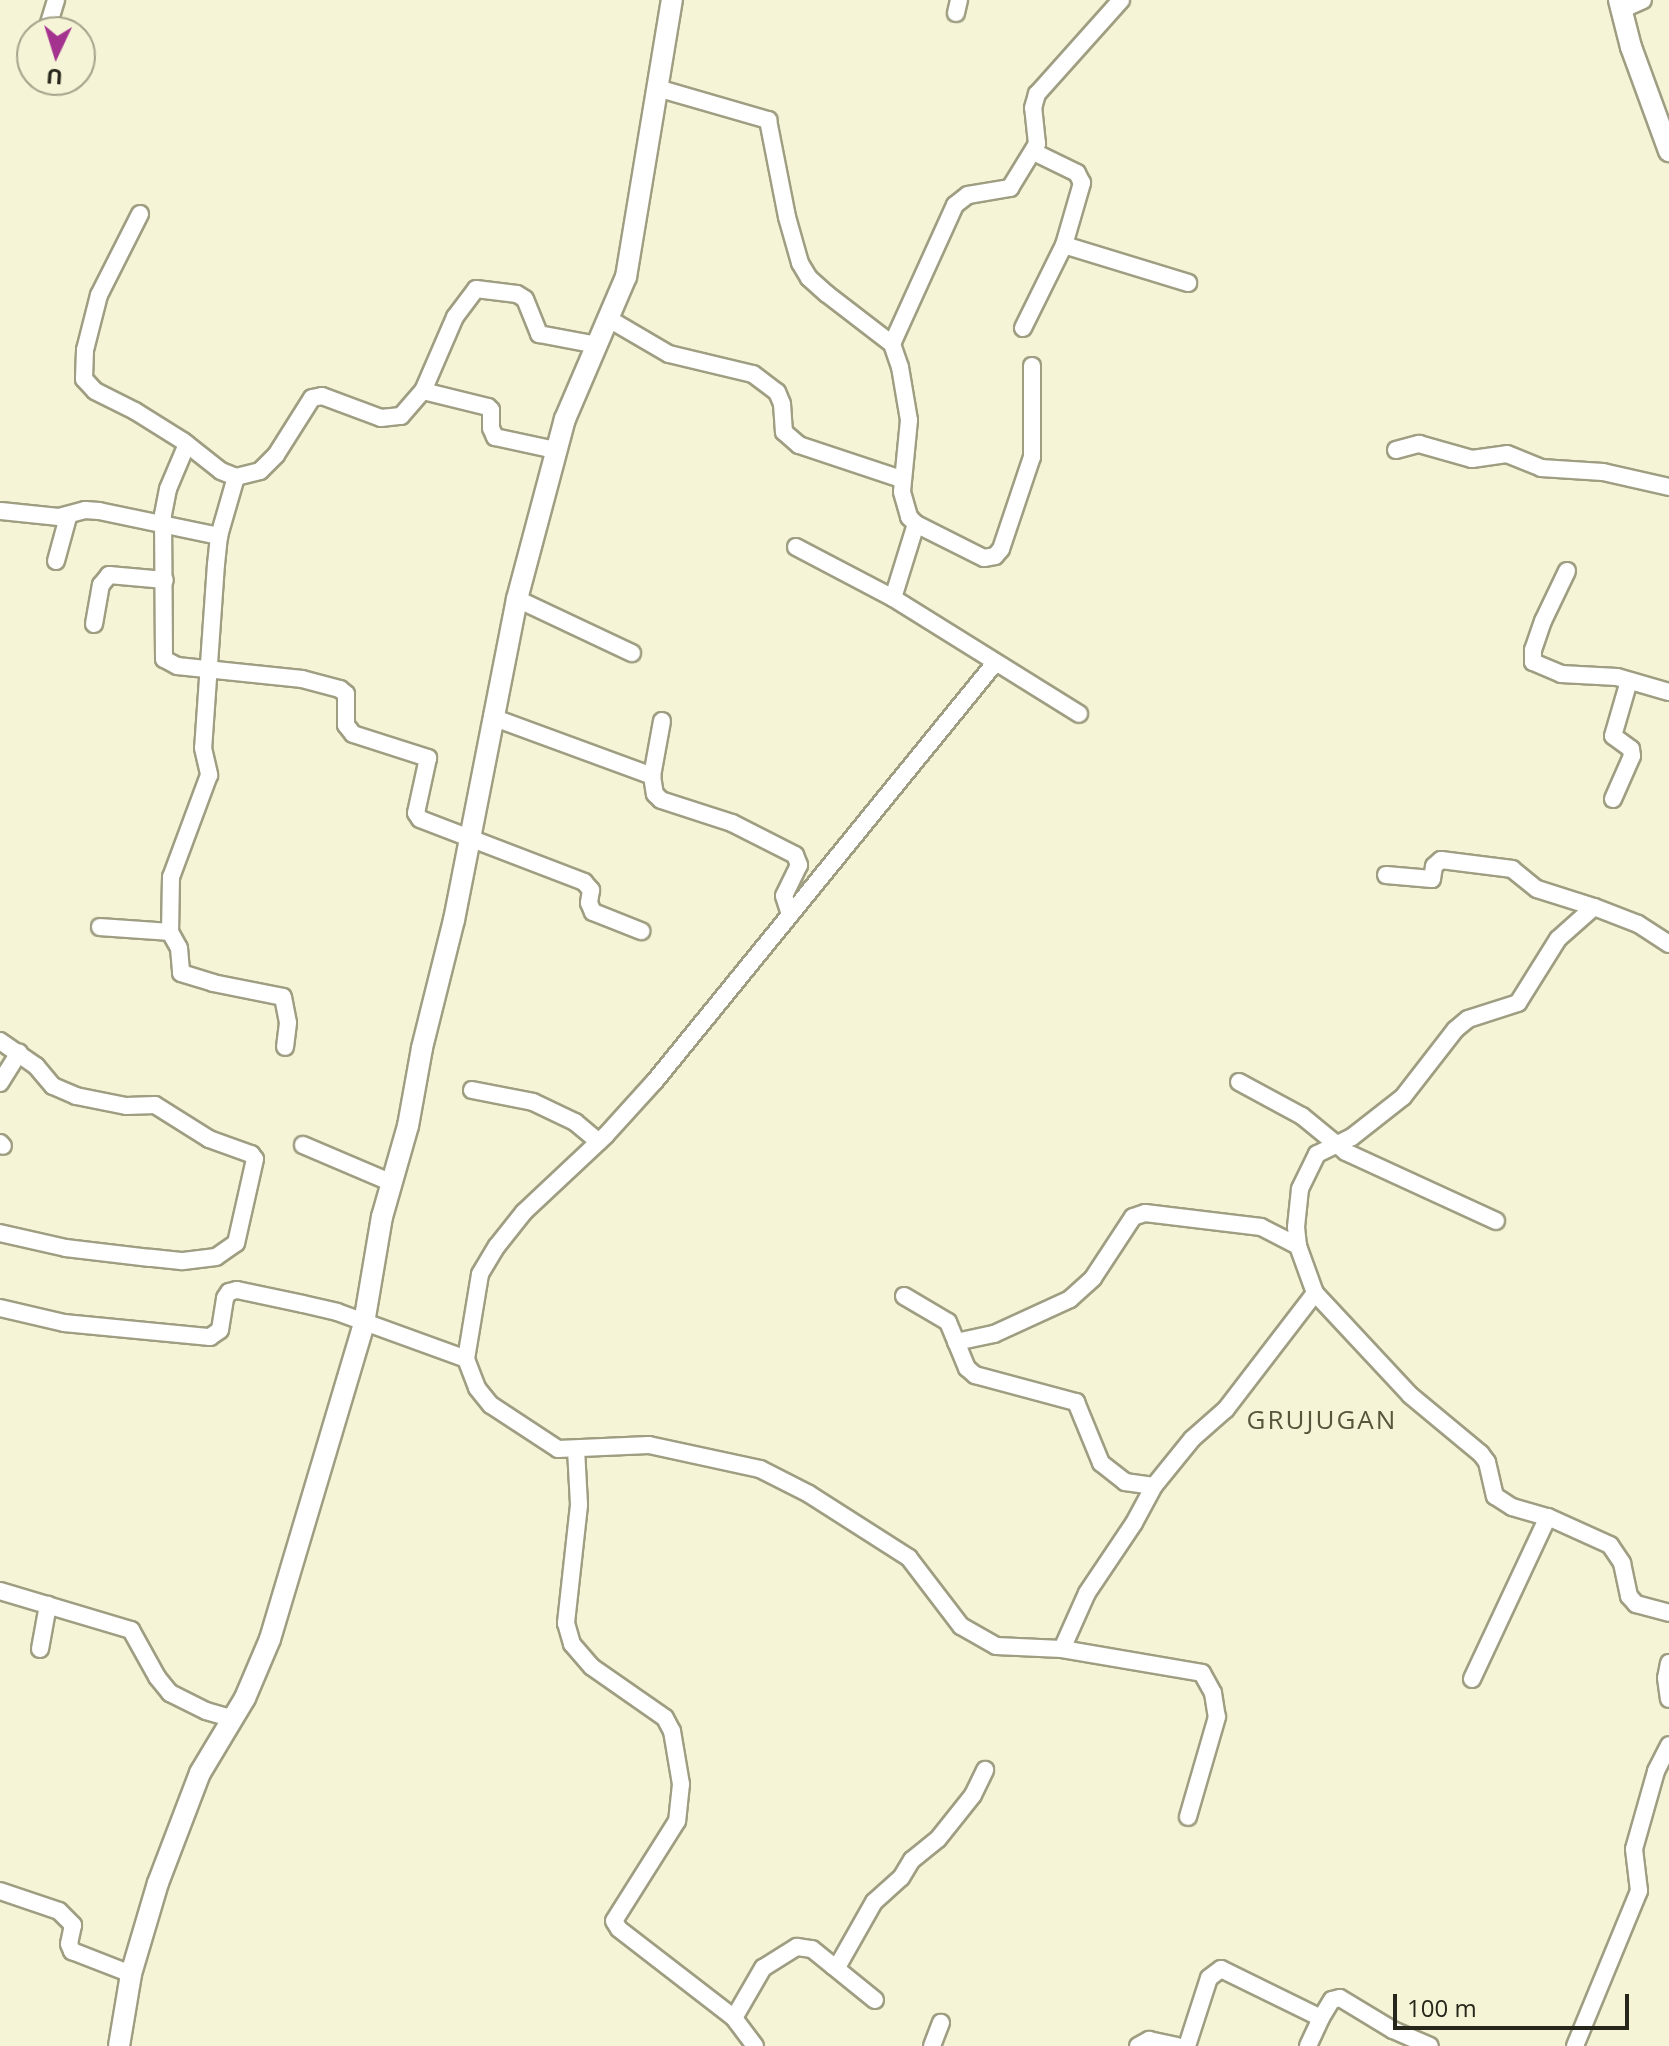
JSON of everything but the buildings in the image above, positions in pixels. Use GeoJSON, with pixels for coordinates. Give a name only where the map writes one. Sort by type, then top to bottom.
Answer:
{"type":"FeatureCollection","features":[{"type":"Feature","properties":{"kind":"street"},"geometry":{"type":"LineString","coordinates":[[119,2046],[131,1974],[158,1883],[200,1773],[234,1719],[270,1639],[364,1323],[382,1217],[454,920],[517,599],[555,450],[626,277],[672,0]]}},
{"type":"Feature","properties":{"kind":"street"},"geometry":{"type":"LineString","coordinates":[[892,344],[955,205],[968,195],[1010,188],[1034,152],[1038,139],[1033,108],[1037,94],[1121,0]]}},
{"type":"Feature","properties":{"kind":"street"},"geometry":{"type":"LineString","coordinates":[[1643,0],[1620,5],[1669,151]]}},
{"type":"Feature","properties":{"kind":"street"},"geometry":{"type":"LineString","coordinates":[[657,88],[768,120],[787,217],[800,263],[818,286],[892,344],[900,367],[909,420],[901,479],[904,505],[916,524],[984,558],[995,556],[1001,549],[1032,457],[1032,366]]}},
{"type":"Feature","properties":{"kind":"street"},"geometry":{"type":"LineString","coordinates":[[1023,328],[1064,245],[1080,194],[1081,178],[1034,152]]}},
{"type":"Feature","properties":{"kind":"street"},"geometry":{"type":"LineString","coordinates":[[140,214],[99,295],[85,350],[84,379],[95,391],[187,444],[221,471],[236,477],[260,471],[276,455],[312,398],[322,396],[368,415],[393,419],[401,416],[423,391],[459,309],[476,289],[517,294],[525,299],[539,334],[598,345]]}},
{"type":"Feature","properties":{"kind":"street"},"geometry":{"type":"LineString","coordinates":[[1064,245],[1188,283]]}},
{"type":"Feature","properties":{"kind":"street"},"geometry":{"type":"LineString","coordinates":[[609,319],[669,354],[753,374],[780,398],[784,432],[799,445],[901,479]]}},
{"type":"Feature","properties":{"kind":"street"},"geometry":{"type":"LineString","coordinates":[[423,391],[488,407],[493,415],[491,428],[495,437],[555,450]]}},
{"type":"Feature","properties":{"kind":"street"},"geometry":{"type":"LineString","coordinates":[[187,444],[168,489],[163,524],[164,659],[177,666],[302,679],[340,689],[346,694],[346,725],[353,734],[428,758],[417,817],[584,882],[591,890],[589,903],[593,912],[641,931]]}},
{"type":"Feature","properties":{"kind":"street"},"geometry":{"type":"LineString","coordinates":[[1396,450],[1419,444],[1472,459],[1507,454],[1541,468],[1603,472],[1669,487]]}},
{"type":"Feature","properties":{"kind":"street"},"geometry":{"type":"LineString","coordinates":[[236,477],[219,536],[203,748],[209,775],[171,877],[170,932],[179,948],[181,973],[283,997],[288,1023],[285,1047]]}},
{"type":"Feature","properties":{"kind":"street"},"geometry":{"type":"LineString","coordinates":[[1,511],[68,517],[85,510],[99,511],[219,536]]}},
{"type":"Feature","properties":{"kind":"street"},"geometry":{"type":"LineString","coordinates":[[56,561],[68,517]]}},
{"type":"Feature","properties":{"kind":"street"},"geometry":{"type":"LineString","coordinates":[[893,598],[916,524]]}},
{"type":"Feature","properties":{"kind":"street"},"geometry":{"type":"LineString","coordinates":[[796,547],[893,598],[1079,714]]}},
{"type":"Feature","properties":{"kind":"street"},"geometry":{"type":"LineString","coordinates":[[1567,571],[1547,610],[1533,650],[1533,662],[1561,674],[1629,681],[1669,692]]}},
{"type":"Feature","properties":{"kind":"street"},"geometry":{"type":"LineString","coordinates":[[94,624],[101,585],[109,575],[165,580]]}},
{"type":"Feature","properties":{"kind":"street"},"geometry":{"type":"LineString","coordinates":[[517,599],[632,653]]}},
{"type":"Feature","properties":{"kind":"street"},"geometry":{"type":"LineString","coordinates":[[995,663],[655,1081],[599,1142],[524,1212],[485,1262],[466,1359],[477,1388],[491,1405],[551,1446],[649,1445],[760,1469],[809,1494],[909,1558],[939,1600],[975,1636],[996,1646],[1062,1649],[1202,1673],[1213,1693],[1217,1717],[1188,1817]]}},
{"type":"Feature","properties":{"kind":"street"},"geometry":{"type":"LineString","coordinates":[[1613,799],[1632,756],[1631,749],[1613,736],[1629,681]]}},
{"type":"Feature","properties":{"kind":"street"},"geometry":{"type":"LineString","coordinates":[[492,717],[652,776]]}},
{"type":"Feature","properties":{"kind":"street"},"geometry":{"type":"LineString","coordinates":[[662,721],[651,787],[661,800],[732,823],[795,855],[799,865],[784,896],[790,915]]}},
{"type":"Feature","properties":{"kind":"street"},"geometry":{"type":"LineString","coordinates":[[1386,875],[1432,879],[1434,866],[1441,860],[1512,869],[1519,871],[1537,889],[1638,924],[1669,944]]}},
{"type":"Feature","properties":{"kind":"street"},"geometry":{"type":"LineString","coordinates":[[1594,907],[1558,939],[1518,1003],[1468,1019],[1455,1030],[1403,1097],[1362,1130],[1317,1154],[1303,1178],[1298,1246],[1315,1293],[1410,1395],[1481,1454],[1487,1462],[1495,1496],[1512,1507],[1548,1517],[1610,1545],[1622,1563],[1629,1596],[1636,1604],[1669,1613]]}},
{"type":"Feature","properties":{"kind":"street"},"geometry":{"type":"LineString","coordinates":[[100,927],[170,932]]}},
{"type":"Feature","properties":{"kind":"street"},"geometry":{"type":"LineString","coordinates":[[0,1041],[19,1053],[53,1086],[76,1096],[126,1106],[155,1105],[209,1139],[251,1154],[254,1168],[236,1243],[216,1257],[181,1261],[150,1258],[66,1248],[0,1233]]}},
{"type":"Feature","properties":{"kind":"street"},"geometry":{"type":"LineString","coordinates":[[0,1083],[19,1053]]}},
{"type":"Feature","properties":{"kind":"street"},"geometry":{"type":"LineString","coordinates":[[1239,1082],[1302,1116],[1333,1145],[1496,1221]]}},
{"type":"Feature","properties":{"kind":"street"},"geometry":{"type":"LineString","coordinates":[[472,1090],[533,1102],[575,1122],[599,1142]]}},
{"type":"Feature","properties":{"kind":"street"},"geometry":{"type":"LineString","coordinates":[[303,1145],[392,1183]]}},
{"type":"Feature","properties":{"kind":"street"},"geometry":{"type":"LineString","coordinates":[[956,1342],[994,1334],[1070,1299],[1093,1278],[1133,1217],[1145,1213],[1261,1227],[1298,1246]]}},
{"type":"Feature","properties":{"kind":"street"},"geometry":{"type":"LineString","coordinates":[[0,1308],[64,1323],[210,1337],[220,1330],[225,1298],[237,1290],[337,1312],[466,1359]]}},
{"type":"Feature","properties":{"kind":"street"},"geometry":{"type":"LineString","coordinates":[[1062,1649],[1087,1593],[1134,1523],[1154,1486],[1192,1439],[1226,1409],[1315,1293]]}},
{"type":"Feature","properties":{"kind":"street"},"geometry":{"type":"LineString","coordinates":[[904,1296],[948,1322],[967,1368],[975,1375],[1076,1402],[1101,1463],[1125,1482],[1154,1486]]}},
{"type":"Feature","properties":{"kind":"street"},"geometry":{"type":"LineString","coordinates":[[582,1448],[567,1613],[572,1644],[592,1667],[665,1718],[672,1731],[681,1784],[677,1821],[615,1917],[619,1929],[734,2018],[755,2046]]}},
{"type":"Feature","properties":{"kind":"street"},"geometry":{"type":"LineString","coordinates":[[1472,1679],[1548,1517]]}},
{"type":"Feature","properties":{"kind":"street"},"geometry":{"type":"LineString","coordinates":[[0,1591],[131,1630],[170,1693],[206,1711],[234,1719]]}},
{"type":"Feature","properties":{"kind":"street"},"geometry":{"type":"LineString","coordinates":[[40,1649],[48,1605]]}},
{"type":"Feature","properties":{"kind":"street"},"geometry":{"type":"LineString","coordinates":[[1669,1663],[1666,1678],[1669,1699]]}},
{"type":"Feature","properties":{"kind":"street"},"geometry":{"type":"LineString","coordinates":[[1575,2046],[1639,1891],[1634,1849],[1666,1756]]}},
{"type":"Feature","properties":{"kind":"street"},"geometry":{"type":"LineString","coordinates":[[833,1966],[846,1957],[874,1902],[901,1878],[912,1860],[943,1834],[973,1795],[985,1770]]}},
{"type":"Feature","properties":{"kind":"street"},"geometry":{"type":"LineString","coordinates":[[0,1891],[59,1911],[73,1925],[69,1944],[72,1951],[131,1974]]}},
{"type":"Feature","properties":{"kind":"street"},"geometry":{"type":"LineString","coordinates":[[734,2018],[763,1968],[776,1957],[806,1946],[875,2000]]}},
{"type":"Feature","properties":{"kind":"street"},"geometry":{"type":"LineString","coordinates":[[1187,2046],[1209,1978],[1216,1970],[1321,2018]]}},
{"type":"Feature","properties":{"kind":"street"},"geometry":{"type":"LineString","coordinates":[[1308,2046],[1332,2000],[1340,1998],[1393,2030],[1430,2046]]}},
{"type":"Feature","properties":{"kind":"street"},"geometry":{"type":"LineString","coordinates":[[932,2046],[941,2023]]}},
{"type":"Feature","properties":{"kind":"street"},"geometry":{"type":"LineString","coordinates":[[1138,2046],[1149,2040],[1177,2046]]}},
{"type":"Feature","properties":{"kind":"district","name":"GRUJUGAN"},"geometry":{"type":"Point","coordinates":[1322,1420]}}]}
